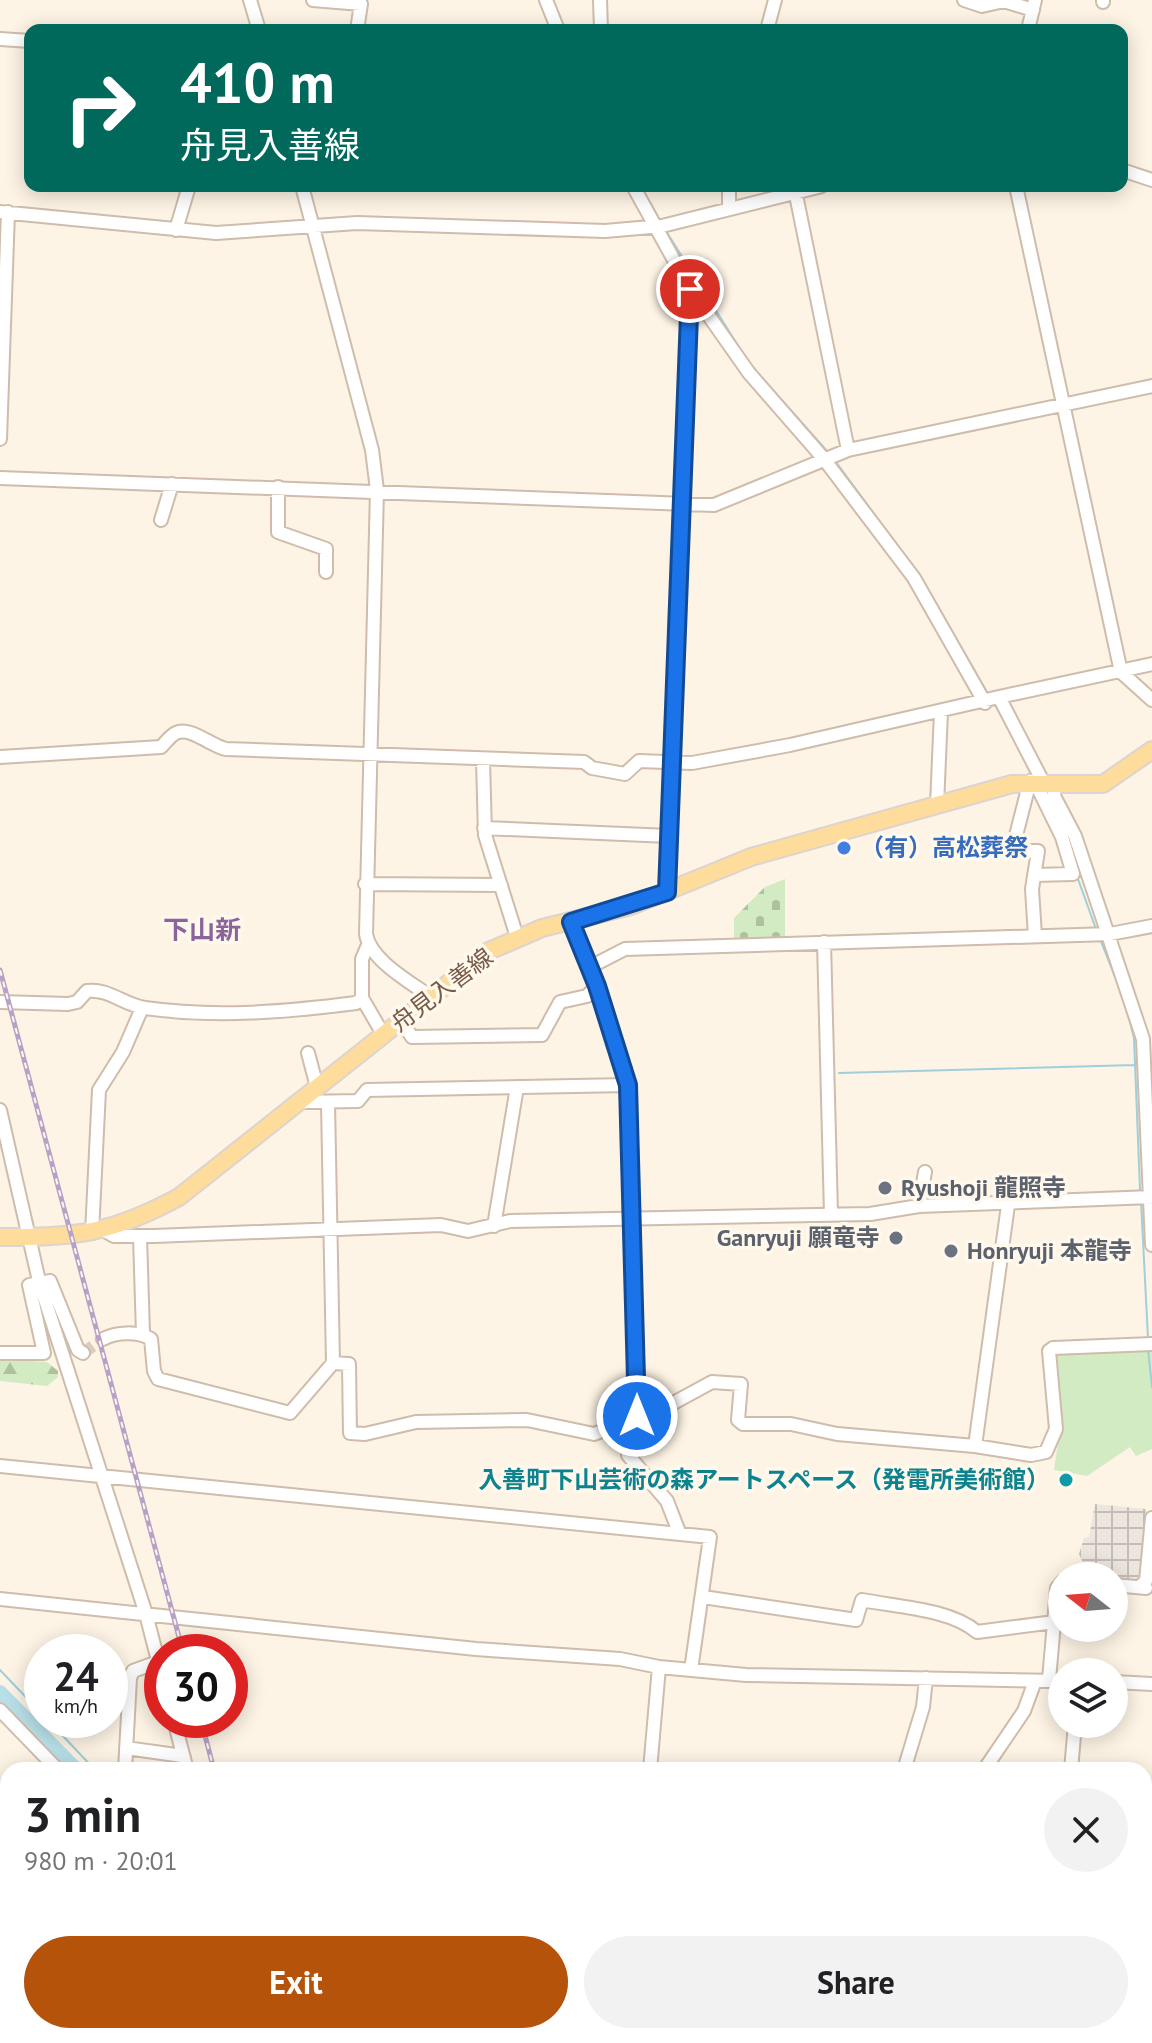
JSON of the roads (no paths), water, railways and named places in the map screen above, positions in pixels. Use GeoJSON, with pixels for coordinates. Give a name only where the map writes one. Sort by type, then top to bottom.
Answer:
{"type":"FeatureCollection","features":[{"type":"Feature","properties":{"kind":"main road","name":"舟見入善線"},"geometry":{"type":"LineString","coordinates":[[0,1237],[98,1232],[137,1220],[179,1197],[489,951],[517,937],[667,892],[751,857],[937,805],[1041,782],[1103,784],[1114,780],[1152,750]]}},
{"type":"Feature","properties":{"kind":"street"},"geometry":{"type":"LineString","coordinates":[[250,0],[257,24]]}},
{"type":"Feature","properties":{"kind":"street"},"geometry":{"type":"LineString","coordinates":[[313,0],[361,4],[358,24]]}},
{"type":"Feature","properties":{"kind":"street"},"geometry":{"type":"LineString","coordinates":[[546,0],[556,24]]}},
{"type":"Feature","properties":{"kind":"street"},"geometry":{"type":"LineString","coordinates":[[600,0],[602,24]]}},
{"type":"Feature","properties":{"kind":"street"},"geometry":{"type":"LineString","coordinates":[[769,24],[775,0]]}},
{"type":"Feature","properties":{"kind":"street"},"geometry":{"type":"LineString","coordinates":[[964,0],[982,6],[1004,1],[1034,5]]}},
{"type":"Feature","properties":{"kind":"street"},"geometry":{"type":"LineString","coordinates":[[0,39],[24,41]]}},
{"type":"Feature","properties":{"kind":"street"},"geometry":{"type":"LineString","coordinates":[[1128,172],[1152,180]]}},
{"type":"Feature","properties":{"kind":"street"},"geometry":{"type":"LineString","coordinates":[[176,230],[187,192]]}},
{"type":"Feature","properties":{"kind":"street"},"geometry":{"type":"LineString","coordinates":[[304,192],[372,450],[377,490],[365,884],[368,945],[362,959],[362,998],[383,1034]]}},
{"type":"Feature","properties":{"kind":"street"},"geometry":{"type":"LineString","coordinates":[[636,192],[690,289],[749,373],[824,459],[914,578],[985,703]]}},
{"type":"Feature","properties":{"kind":"street"},"geometry":{"type":"LineString","coordinates":[[729,192],[729,208]]}},
{"type":"Feature","properties":{"kind":"street"},"geometry":{"type":"LineString","coordinates":[[0,439],[4,212],[216,233],[313,225],[398,224],[605,231],[655,227],[791,192]]}},
{"type":"Feature","properties":{"kind":"street"},"geometry":{"type":"LineString","coordinates":[[799,192],[848,450]]}},
{"type":"Feature","properties":{"kind":"street"},"geometry":{"type":"LineString","coordinates":[[1017,192],[1121,672],[1152,700]]}},
{"type":"Feature","properties":{"kind":"street"},"geometry":{"type":"LineString","coordinates":[[667,892],[690,289]]}},
{"type":"Feature","properties":{"kind":"street"},"geometry":{"type":"LineString","coordinates":[[0,478],[714,505],[848,450],[1152,386]]}},
{"type":"Feature","properties":{"kind":"street"},"geometry":{"type":"LineString","coordinates":[[161,520],[172,484]]}},
{"type":"Feature","properties":{"kind":"street"},"geometry":{"type":"LineString","coordinates":[[278,487],[278,532],[326,549],[326,572]]}},
{"type":"Feature","properties":{"kind":"street"},"geometry":{"type":"LineString","coordinates":[[0,757],[161,747],[176,733],[190,732],[212,746],[226,749],[584,762],[592,768],[625,774],[639,761],[673,764],[790,745],[1152,664]]}},
{"type":"Feature","properties":{"kind":"street"},"geometry":{"type":"LineString","coordinates":[[999,697],[1041,782],[1073,874],[1034,875]]}},
{"type":"Feature","properties":{"kind":"street"},"geometry":{"type":"LineString","coordinates":[[937,805],[941,712]]}},
{"type":"Feature","properties":{"kind":"street"},"geometry":{"type":"LineString","coordinates":[[483,759],[484,828],[517,937]]}},
{"type":"Feature","properties":{"kind":"street"},"geometry":{"type":"LineString","coordinates":[[1041,782],[1012,851],[1065,849]]}},
{"type":"Feature","properties":{"kind":"street"},"geometry":{"type":"LineString","coordinates":[[1041,782],[1066,814],[1110,934],[1143,1039],[1152,1245]]}},
{"type":"Feature","properties":{"kind":"street"},"geometry":{"type":"LineString","coordinates":[[484,828],[669,836]]}},
{"type":"Feature","properties":{"kind":"street"},"geometry":{"type":"LineString","coordinates":[[1035,936],[1034,875],[1038,851]]}},
{"type":"Feature","properties":{"kind":"street"},"geometry":{"type":"LineString","coordinates":[[365,884],[501,885]]}},
{"type":"Feature","properties":{"kind":"street"},"geometry":{"type":"LineString","coordinates":[[571,922],[597,986],[628,1085],[634,1217],[637,1416],[628,1442],[628,1455],[667,1501],[679,1532]]}},
{"type":"Feature","properties":{"kind":"street"},"geometry":{"type":"LineString","coordinates":[[590,967],[625,949],[1110,934],[1152,926]]}},
{"type":"Feature","properties":{"kind":"street"},"geometry":{"type":"LineString","coordinates":[[824,942],[831,1214]]}},
{"type":"Feature","properties":{"kind":"street"},"geometry":{"type":"LineString","coordinates":[[368,945],[405,979],[431,997]]}},
{"type":"Feature","properties":{"kind":"street"},"geometry":{"type":"LineString","coordinates":[[401,1021],[412,1037],[542,1035],[560,1002],[587,996],[597,986]]}},
{"type":"Feature","properties":{"kind":"street"},"geometry":{"type":"LineString","coordinates":[[0,1002],[68,1004],[77,1002],[87,991],[98,989],[142,1008],[266,1014],[356,1003],[362,998]]}},
{"type":"Feature","properties":{"kind":"street"},"geometry":{"type":"LineString","coordinates":[[142,1008],[123,1052],[99,1090],[98,1232],[114,1236],[441,1225],[468,1231],[510,1221],[870,1214],[919,1206],[1151,1198]]}},
{"type":"Feature","properties":{"kind":"street"},"geometry":{"type":"LineString","coordinates":[[308,1053],[317,1087]]}},
{"type":"Feature","properties":{"kind":"street"},"geometry":{"type":"LineString","coordinates":[[299,1102],[358,1101],[367,1090],[628,1085]]}},
{"type":"Feature","properties":{"kind":"street"},"geometry":{"type":"LineString","coordinates":[[494,1226],[517,1087]]}},
{"type":"Feature","properties":{"kind":"street"},"geometry":{"type":"LineString","coordinates":[[103,1339],[112,1334],[143,1334],[151,1339],[154,1371],[158,1379],[290,1413],[333,1363],[328,1103]]}},
{"type":"Feature","properties":{"kind":"street"},"geometry":{"type":"LineString","coordinates":[[0,1111],[39,1281],[151,1634]]}},
{"type":"Feature","properties":{"kind":"street"},"geometry":{"type":"LineString","coordinates":[[919,1206],[925,1172]]}},
{"type":"Feature","properties":{"kind":"street"},"geometry":{"type":"LineString","coordinates":[[975,1446],[1008,1205]]}},
{"type":"Feature","properties":{"kind":"street"},"geometry":{"type":"LineString","coordinates":[[140,1236],[143,1334]]}},
{"type":"Feature","properties":{"kind":"street"},"geometry":{"type":"LineString","coordinates":[[0,1353],[44,1353],[29,1285],[39,1281],[50,1281],[78,1350],[83,1353]]}},
{"type":"Feature","properties":{"kind":"street"},"geometry":{"type":"LineString","coordinates":[[333,1363],[349,1364],[350,1433],[365,1434],[416,1422],[527,1420],[594,1434],[666,1407],[712,1382],[741,1384],[738,1420],[743,1424],[791,1424],[837,1434],[975,1446],[1031,1455],[1046,1452],[1056,1429],[1048,1357],[1053,1348],[1152,1344]]}},
{"type":"Feature","properties":{"kind":"street"},"geometry":{"type":"LineString","coordinates":[[0,1466],[710,1537],[691,1670]]}},
{"type":"Feature","properties":{"kind":"street"},"geometry":{"type":"LineString","coordinates":[[1145,1586],[1152,1518]]}},
{"type":"Feature","properties":{"kind":"street"},"geometry":{"type":"LineString","coordinates":[[703,1597],[856,1620],[862,1600],[922,1613],[946,1614],[963,1620],[977,1632],[1048,1623]]}},
{"type":"Feature","properties":{"kind":"street"},"geometry":{"type":"LineString","coordinates":[[0,1599],[476,1649],[620,1659],[659,1667],[746,1675],[1048,1680]]}},
{"type":"Feature","properties":{"kind":"street"},"geometry":{"type":"LineString","coordinates":[[125,1762],[133,1671],[144,1667]]}},
{"type":"Feature","properties":{"kind":"street"},"geometry":{"type":"LineString","coordinates":[[651,1762],[659,1667]]}},
{"type":"Feature","properties":{"kind":"street"},"geometry":{"type":"LineString","coordinates":[[906,1762],[923,1707],[926,1678]]}},
{"type":"Feature","properties":{"kind":"street"},"geometry":{"type":"LineString","coordinates":[[989,1762],[1024,1711],[1035,1681]]}},
{"type":"Feature","properties":{"kind":"street"},"geometry":{"type":"LineString","coordinates":[[1128,1683],[1152,1684]]}},
{"type":"Feature","properties":{"kind":"street"},"geometry":{"type":"LineString","coordinates":[[0,1710],[50,1762]]}},
{"type":"Feature","properties":{"kind":"street"},"geometry":{"type":"LineString","coordinates":[[178,1738],[185,1762]]}},
{"type":"Feature","properties":{"kind":"street"},"geometry":{"type":"LineString","coordinates":[[1072,1762],[1074,1738]]}},
{"type":"Feature","properties":{"kind":"street"},"geometry":{"type":"LineString","coordinates":[[126,1748],[183,1756]]}},
{"type":"Feature","properties":{"kind":"waterway"},"geometry":{"type":"LineString","coordinates":[[644,192],[661,222]]}},
{"type":"Feature","properties":{"kind":"waterway"},"geometry":{"type":"LineString","coordinates":[[666,231],[749,363],[827,451]]}},
{"type":"Feature","properties":{"kind":"waterway"},"geometry":{"type":"LineString","coordinates":[[836,462],[924,582],[988,694]]}},
{"type":"Feature","properties":{"kind":"waterway"},"geometry":{"type":"LineString","coordinates":[[994,703],[1007,725]]}},
{"type":"Feature","properties":{"kind":"waterway"},"geometry":{"type":"LineString","coordinates":[[1078,879],[1096,929]]}},
{"type":"Feature","properties":{"kind":"waterway"},"geometry":{"type":"LineString","coordinates":[[1100,939],[1121,992]]}},
{"type":"Feature","properties":{"kind":"waterway"},"geometry":{"type":"LineString","coordinates":[[1125,1002],[1134,1038],[1140,1190]]}},
{"type":"Feature","properties":{"kind":"waterway"},"geometry":{"type":"LineString","coordinates":[[839,1073],[1135,1065]]}},
{"type":"Feature","properties":{"kind":"waterway"},"geometry":{"type":"LineString","coordinates":[[1141,1201],[1148,1338]]}},
{"type":"Feature","properties":{"kind":"waterway"},"geometry":{"type":"LineString","coordinates":[[1148,1349],[1152,1387]]}},
{"type":"Feature","properties":{"kind":"waterway"},"geometry":{"type":"LineString","coordinates":[[0,1670],[24,1695]]}},
{"type":"Feature","properties":{"kind":"waterway"},"geometry":{"type":"LineString","coordinates":[[0,1692],[69,1762]]}},
{"type":"Feature","properties":{"kind":"waterway"},"geometry":{"type":"LineString","coordinates":[[65,1738],[87,1762]]}},
{"type":"Feature","properties":{"kind":"tunnel"},"geometry":{"type":"LineString","coordinates":[[83,1353],[103,1339]]}},
{"type":"Feature","properties":{"kind":"railway"},"geometry":{"type":"LineString","coordinates":[[0,970],[178,1634]]}},
{"type":"Feature","properties":{"kind":"railway"},"geometry":{"type":"LineString","coordinates":[[206,1738],[212,1762]]}},
{"type":"Feature","properties":{"kind":"place","name":"（有）高松葬祭"},"geometry":{"type":"Point","coordinates":[844,848]}},
{"type":"Feature","properties":{"kind":"place","name":"Ryushoji 龍照寺"},"geometry":{"type":"Point","coordinates":[885,1188]}},
{"type":"Feature","properties":{"kind":"place","name":"Ganryuji 願竜寺"},"geometry":{"type":"Point","coordinates":[896,1238]}},
{"type":"Feature","properties":{"kind":"place","name":"Honryuji 本龍寺"},"geometry":{"type":"Point","coordinates":[951,1251]}},
{"type":"Feature","properties":{"kind":"place","name":"入善町下山芸術の森アートスペース（発電所美術館）"},"geometry":{"type":"Point","coordinates":[1066,1480]}},
{"type":"Feature","properties":{"kind":"district","name":"下山新"},"geometry":{"type":"Point","coordinates":[202,930]}}]}
